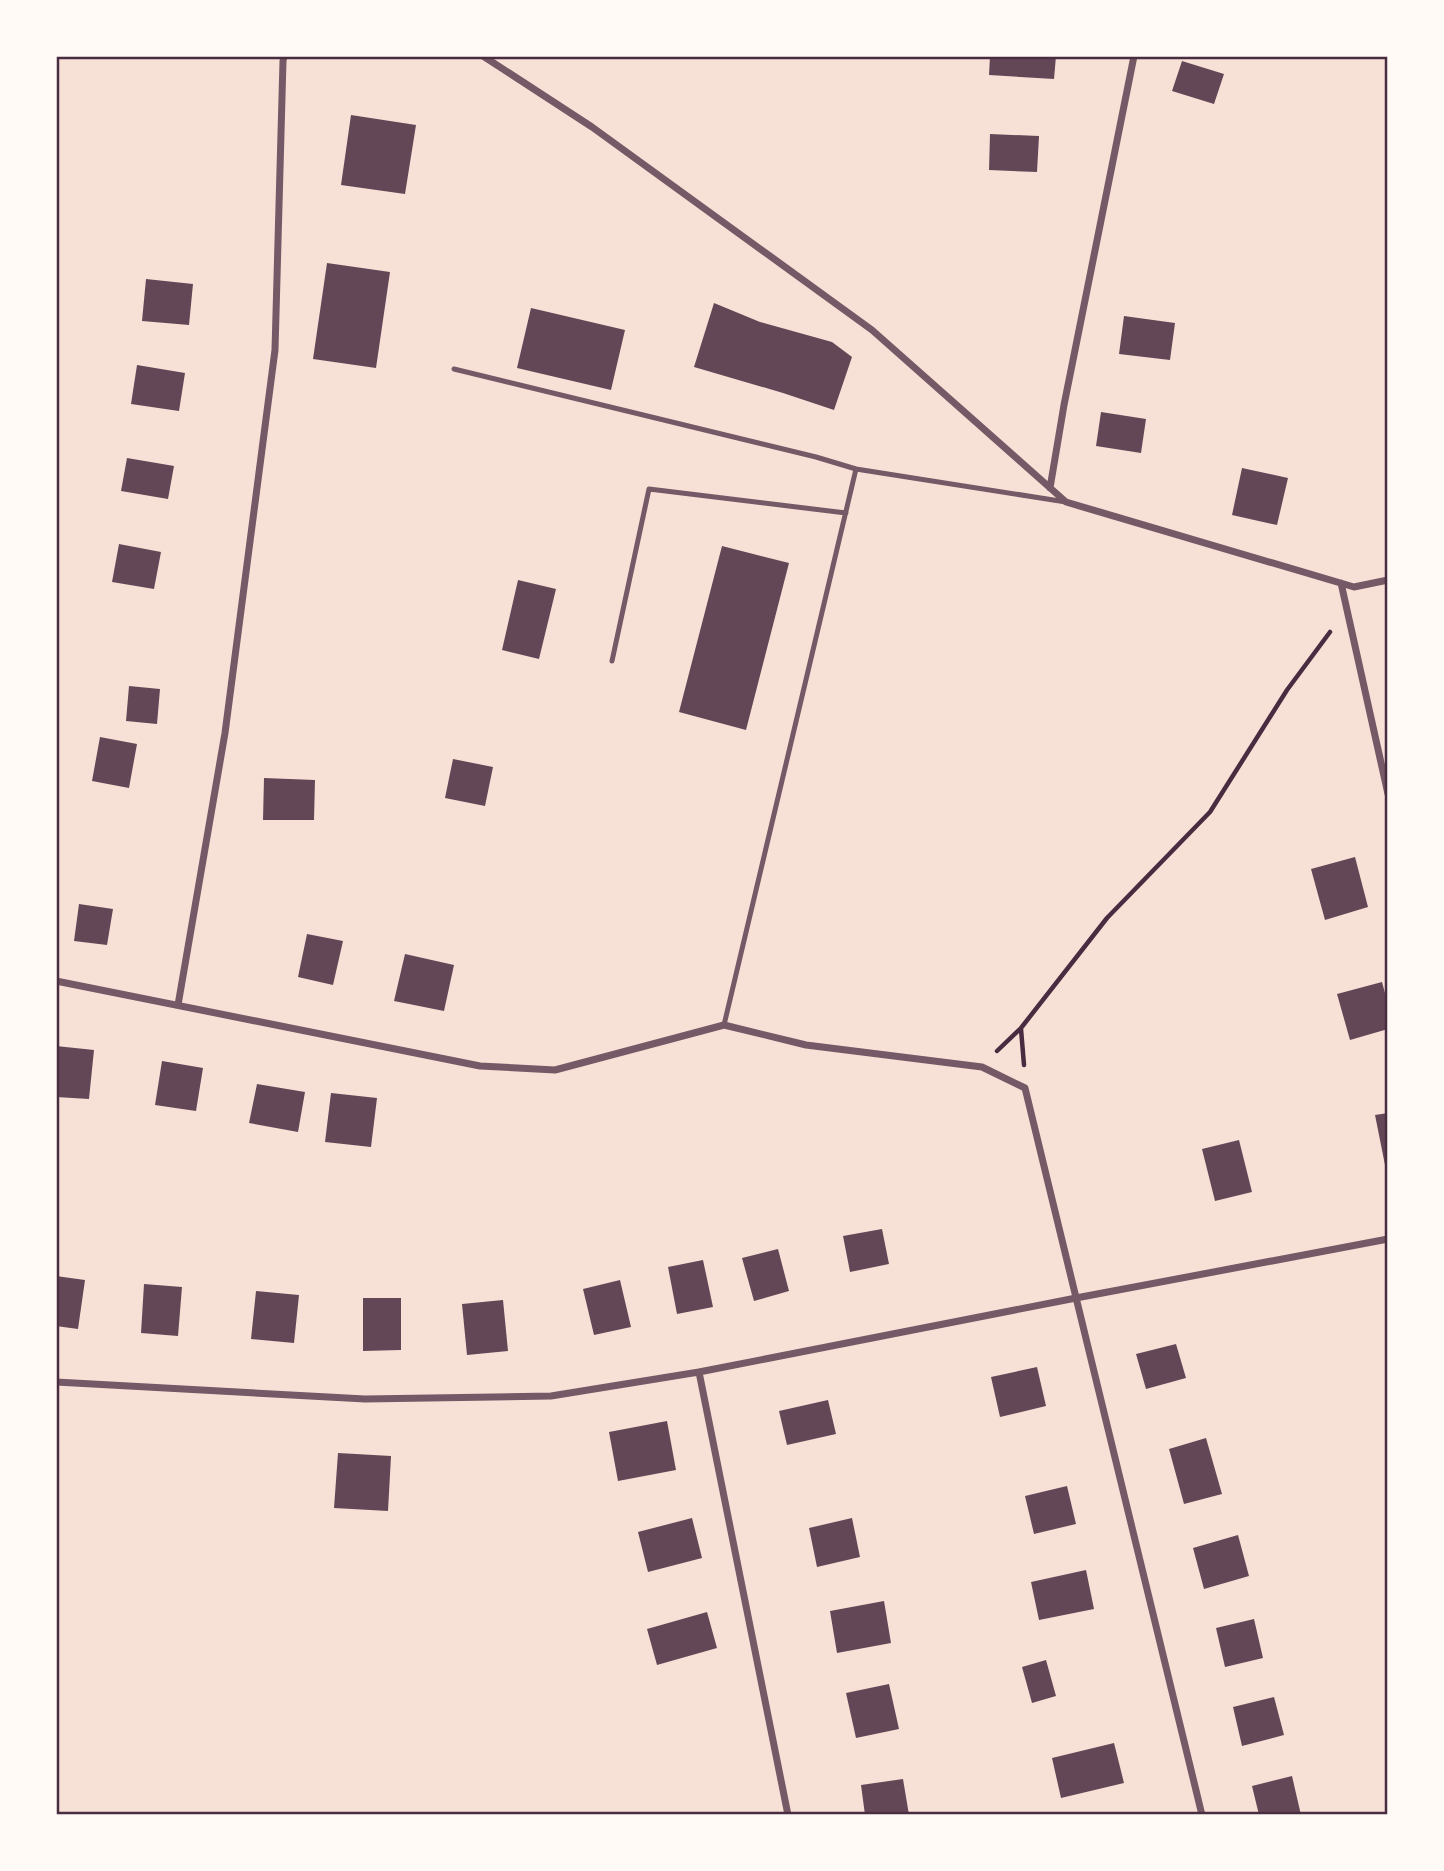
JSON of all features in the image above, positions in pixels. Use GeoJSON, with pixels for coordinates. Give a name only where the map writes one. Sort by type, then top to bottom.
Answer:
{"type":"FeatureCollection","features":[{"type":"Feature","properties":{"kind":"street"},"geometry":{"type":"LineString","coordinates":[[178,1005],[225,733],[275,350],[284,56]]}},
{"type":"Feature","properties":{"kind":"street"},"geometry":{"type":"LineString","coordinates":[[483,56],[592,127],[872,330],[1066,502],[1354,587],[1388,580]]}},
{"type":"Feature","properties":{"kind":"street"},"geometry":{"type":"LineString","coordinates":[[1050,488],[1134,56]]}},
{"type":"Feature","properties":{"kind":"street"},"geometry":{"type":"LineString","coordinates":[[1341,583],[1388,794]]}},
{"type":"Feature","properties":{"kind":"street"},"geometry":{"type":"LineString","coordinates":[[56,981],[480,1066],[555,1070],[724,1025],[806,1045],[982,1067],[1025,1088],[1202,1815]]}},
{"type":"Feature","properties":{"kind":"street"},"geometry":{"type":"LineString","coordinates":[[56,1382],[379,1399],[551,1396],[699,1372],[1388,1239]]}},
{"type":"Feature","properties":{"kind":"street"},"geometry":{"type":"LineString","coordinates":[[699,1372],[788,1815]]}},
{"type":"Feature","properties":{"kind":"lane"},"geometry":{"type":"LineString","coordinates":[[454,369],[856,469],[1066,502]]}},
{"type":"Feature","properties":{"kind":"lane"},"geometry":{"type":"LineString","coordinates":[[724,1025],[856,469]]}},
{"type":"Feature","properties":{"kind":"lane"},"geometry":{"type":"LineString","coordinates":[[612,661],[649,489],[846,513]]}},
{"type":"Feature","properties":{"kind":"path"},"geometry":{"type":"LineString","coordinates":[[982,1067],[1021,1028],[1107,918],[1210,812],[1287,690],[1347,609]]}},
{"type":"Feature","properties":{"kind":"path"},"geometry":{"type":"LineString","coordinates":[[1021,1028],[1025,1088]]}},
{"type":"Feature","properties":{"kind":"building"},"geometry":{"type":"Polygon","coordinates":[[[990,56],[1056,56],[1054,79],[989,75],[990,56]]]}},
{"type":"Feature","properties":{"kind":"building"},"geometry":{"type":"Polygon","coordinates":[[[1182,61],[1224,74],[1214,104],[1172,91],[1182,61]]]}},
{"type":"Feature","properties":{"kind":"building"},"geometry":{"type":"Polygon","coordinates":[[[351,115],[416,125],[405,194],[341,185],[351,115]]]}},
{"type":"Feature","properties":{"kind":"building"},"geometry":{"type":"Polygon","coordinates":[[[990,134],[1039,136],[1037,172],[989,170],[990,134]]]}},
{"type":"Feature","properties":{"kind":"building"},"geometry":{"type":"Polygon","coordinates":[[[327,263],[390,272],[376,368],[313,359],[327,263]]]}},
{"type":"Feature","properties":{"kind":"building"},"geometry":{"type":"Polygon","coordinates":[[[146,279],[193,284],[189,325],[142,321],[146,279]]]}},
{"type":"Feature","properties":{"kind":"building"},"geometry":{"type":"Polygon","coordinates":[[[714,303],[760,322],[832,342],[852,357],[834,410],[694,367],[714,303]]]}},
{"type":"Feature","properties":{"kind":"building"},"geometry":{"type":"Polygon","coordinates":[[[531,308],[625,330],[611,390],[517,368],[531,308]]]}},
{"type":"Feature","properties":{"kind":"building"},"geometry":{"type":"Polygon","coordinates":[[[1124,316],[1175,323],[1170,360],[1119,354],[1124,316]]]}},
{"type":"Feature","properties":{"kind":"building"},"geometry":{"type":"Polygon","coordinates":[[[137,365],[185,373],[179,411],[131,404],[137,365]]]}},
{"type":"Feature","properties":{"kind":"building"},"geometry":{"type":"Polygon","coordinates":[[[1101,412],[1146,419],[1141,453],[1096,446],[1101,412]]]}},
{"type":"Feature","properties":{"kind":"building"},"geometry":{"type":"Polygon","coordinates":[[[127,458],[174,466],[168,499],[121,491],[127,458]]]}},
{"type":"Feature","properties":{"kind":"building"},"geometry":{"type":"Polygon","coordinates":[[[1242,468],[1288,478],[1277,525],[1232,515],[1242,468]]]}},
{"type":"Feature","properties":{"kind":"building"},"geometry":{"type":"Polygon","coordinates":[[[119,544],[161,552],[154,589],[112,582],[119,544]]]}},
{"type":"Feature","properties":{"kind":"building"},"geometry":{"type":"Polygon","coordinates":[[[722,546],[789,563],[746,730],[679,712],[722,546]]]}},
{"type":"Feature","properties":{"kind":"building"},"geometry":{"type":"Polygon","coordinates":[[[518,580],[556,589],[539,659],[502,650],[518,580]]]}},
{"type":"Feature","properties":{"kind":"building"},"geometry":{"type":"Polygon","coordinates":[[[129,686],[160,689],[157,724],[126,721],[129,686]]]}},
{"type":"Feature","properties":{"kind":"building"},"geometry":{"type":"Polygon","coordinates":[[[100,737],[137,744],[129,788],[92,781],[100,737]]]}},
{"type":"Feature","properties":{"kind":"building"},"geometry":{"type":"Polygon","coordinates":[[[453,759],[493,767],[485,806],[445,798],[453,759]]]}},
{"type":"Feature","properties":{"kind":"building"},"geometry":{"type":"Polygon","coordinates":[[[264,778],[315,780],[314,820],[263,820],[264,778]]]}},
{"type":"Feature","properties":{"kind":"building"},"geometry":{"type":"Polygon","coordinates":[[[1355,857],[1368,907],[1325,920],[1311,869],[1355,857]]]}},
{"type":"Feature","properties":{"kind":"building"},"geometry":{"type":"Polygon","coordinates":[[[79,904],[113,909],[107,945],[74,941],[79,904]]]}},
{"type":"Feature","properties":{"kind":"building"},"geometry":{"type":"Polygon","coordinates":[[[307,934],[343,941],[333,985],[298,977],[307,934]]]}},
{"type":"Feature","properties":{"kind":"building"},"geometry":{"type":"Polygon","coordinates":[[[405,954],[454,965],[444,1011],[394,1001],[405,954]]]}},
{"type":"Feature","properties":{"kind":"building"},"geometry":{"type":"Polygon","coordinates":[[[1382,982],[1388,1004],[1388,1029],[1350,1040],[1337,994],[1382,982]]]}},
{"type":"Feature","properties":{"kind":"building"},"geometry":{"type":"Polygon","coordinates":[[[56,1046],[94,1050],[89,1099],[56,1097],[56,1046]]]}},
{"type":"Feature","properties":{"kind":"building"},"geometry":{"type":"Polygon","coordinates":[[[162,1061],[203,1068],[196,1111],[155,1105],[162,1061]]]}},
{"type":"Feature","properties":{"kind":"building"},"geometry":{"type":"Polygon","coordinates":[[[257,1084],[305,1092],[298,1132],[249,1123],[257,1084]]]}},
{"type":"Feature","properties":{"kind":"building"},"geometry":{"type":"Polygon","coordinates":[[[331,1093],[377,1098],[371,1147],[325,1142],[331,1093]]]}},
{"type":"Feature","properties":{"kind":"building"},"geometry":{"type":"Polygon","coordinates":[[[1388,1113],[1388,1165],[1385,1165],[1375,1115],[1388,1113]]]}},
{"type":"Feature","properties":{"kind":"building"},"geometry":{"type":"Polygon","coordinates":[[[1239,1140],[1252,1192],[1215,1201],[1202,1149],[1239,1140]]]}},
{"type":"Feature","properties":{"kind":"building"},"geometry":{"type":"Polygon","coordinates":[[[882,1229],[889,1264],[850,1272],[843,1236],[882,1229]]]}},
{"type":"Feature","properties":{"kind":"building"},"geometry":{"type":"Polygon","coordinates":[[[778,1249],[789,1291],[754,1301],[742,1258],[778,1249]]]}},
{"type":"Feature","properties":{"kind":"building"},"geometry":{"type":"Polygon","coordinates":[[[703,1260],[713,1307],[677,1314],[668,1267],[703,1260]]]}},
{"type":"Feature","properties":{"kind":"building"},"geometry":{"type":"Polygon","coordinates":[[[56,1276],[85,1280],[78,1329],[56,1326],[56,1276]]]}},
{"type":"Feature","properties":{"kind":"building"},"geometry":{"type":"Polygon","coordinates":[[[620,1280],[631,1327],[594,1335],[583,1289],[620,1280]]]}},
{"type":"Feature","properties":{"kind":"building"},"geometry":{"type":"Polygon","coordinates":[[[144,1284],[182,1287],[178,1336],[141,1333],[144,1284]]]}},
{"type":"Feature","properties":{"kind":"building"},"geometry":{"type":"Polygon","coordinates":[[[256,1291],[299,1295],[294,1343],[251,1339],[256,1291]]]}},
{"type":"Feature","properties":{"kind":"building"},"geometry":{"type":"Polygon","coordinates":[[[363,1298],[401,1298],[401,1350],[363,1351],[363,1298]]]}},
{"type":"Feature","properties":{"kind":"building"},"geometry":{"type":"Polygon","coordinates":[[[503,1300],[508,1351],[467,1355],[462,1304],[503,1300]]]}},
{"type":"Feature","properties":{"kind":"building"},"geometry":{"type":"Polygon","coordinates":[[[1176,1344],[1186,1378],[1146,1389],[1136,1354],[1176,1344]]]}},
{"type":"Feature","properties":{"kind":"building"},"geometry":{"type":"Polygon","coordinates":[[[1037,1367],[1046,1406],[1000,1417],[991,1377],[1037,1367]]]}},
{"type":"Feature","properties":{"kind":"building"},"geometry":{"type":"Polygon","coordinates":[[[828,1400],[836,1434],[787,1445],[779,1411],[828,1400]]]}},
{"type":"Feature","properties":{"kind":"building"},"geometry":{"type":"Polygon","coordinates":[[[667,1421],[676,1470],[618,1481],[609,1432],[667,1421]]]}},
{"type":"Feature","properties":{"kind":"building"},"geometry":{"type":"Polygon","coordinates":[[[1206,1438],[1222,1494],[1184,1504],[1169,1449],[1206,1438]]]}},
{"type":"Feature","properties":{"kind":"building"},"geometry":{"type":"Polygon","coordinates":[[[338,1453],[391,1456],[388,1511],[334,1508],[338,1453]]]}},
{"type":"Feature","properties":{"kind":"building"},"geometry":{"type":"Polygon","coordinates":[[[1067,1486],[1076,1524],[1034,1534],[1025,1496],[1067,1486]]]}},
{"type":"Feature","properties":{"kind":"building"},"geometry":{"type":"Polygon","coordinates":[[[692,1518],[702,1558],[648,1572],[638,1532],[692,1518]]]}},
{"type":"Feature","properties":{"kind":"building"},"geometry":{"type":"Polygon","coordinates":[[[852,1518],[860,1557],[817,1567],[809,1528],[852,1518]]]}},
{"type":"Feature","properties":{"kind":"building"},"geometry":{"type":"Polygon","coordinates":[[[1238,1535],[1249,1576],[1204,1589],[1193,1548],[1238,1535]]]}},
{"type":"Feature","properties":{"kind":"building"},"geometry":{"type":"Polygon","coordinates":[[[1086,1570],[1094,1609],[1039,1620],[1031,1582],[1086,1570]]]}},
{"type":"Feature","properties":{"kind":"building"},"geometry":{"type":"Polygon","coordinates":[[[884,1601],[891,1643],[837,1653],[830,1611],[884,1601]]]}},
{"type":"Feature","properties":{"kind":"building"},"geometry":{"type":"Polygon","coordinates":[[[707,1612],[717,1648],[657,1665],[647,1629],[707,1612]]]}},
{"type":"Feature","properties":{"kind":"building"},"geometry":{"type":"Polygon","coordinates":[[[1254,1619],[1263,1658],[1225,1667],[1216,1628],[1254,1619]]]}},
{"type":"Feature","properties":{"kind":"building"},"geometry":{"type":"Polygon","coordinates":[[[1046,1660],[1056,1696],[1032,1703],[1022,1667],[1046,1660]]]}},
{"type":"Feature","properties":{"kind":"building"},"geometry":{"type":"Polygon","coordinates":[[[889,1684],[899,1729],[856,1738],[846,1693],[889,1684]]]}},
{"type":"Feature","properties":{"kind":"building"},"geometry":{"type":"Polygon","coordinates":[[[1274,1697],[1284,1735],[1242,1746],[1233,1707],[1274,1697]]]}},
{"type":"Feature","properties":{"kind":"building"},"geometry":{"type":"Polygon","coordinates":[[[1114,1743],[1124,1783],[1061,1798],[1052,1758],[1114,1743]]]}},
{"type":"Feature","properties":{"kind":"building"},"geometry":{"type":"Polygon","coordinates":[[[1292,1776],[1301,1815],[1259,1815],[1252,1786],[1292,1776]]]}},
{"type":"Feature","properties":{"kind":"building"},"geometry":{"type":"Polygon","coordinates":[[[903,1779],[909,1815],[865,1815],[861,1785],[903,1779]]]}}]}
